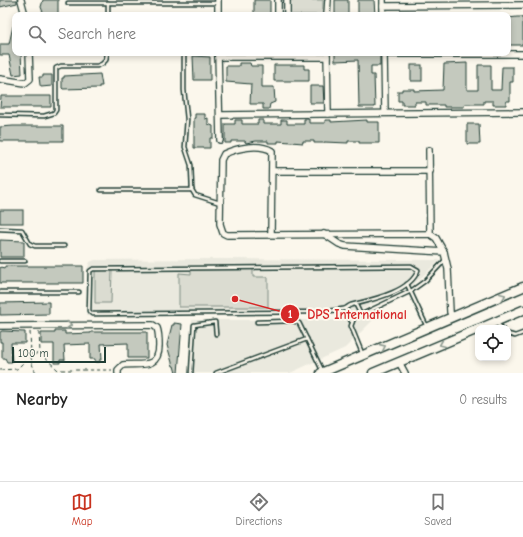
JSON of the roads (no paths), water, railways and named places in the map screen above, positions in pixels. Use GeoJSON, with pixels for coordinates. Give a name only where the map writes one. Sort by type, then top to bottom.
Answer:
{"type":"FeatureCollection","features":[{"type":"Feature","properties":{"kind":"main road"},"geometry":{"type":"LineString","coordinates":[[322,373],[523,287]]}},
{"type":"Feature","properties":{"kind":"main road"},"geometry":{"type":"LineString","coordinates":[[499,325],[523,310]]}},
{"type":"Feature","properties":{"kind":"main road"},"geometry":{"type":"LineString","coordinates":[[373,373],[475,330]]}},
{"type":"Feature","properties":{"kind":"street"},"geometry":{"type":"LineString","coordinates":[[21,0],[24,12]]}},
{"type":"Feature","properties":{"kind":"street"},"geometry":{"type":"LineString","coordinates":[[278,0],[278,12]]}},
{"type":"Feature","properties":{"kind":"street"},"geometry":{"type":"LineString","coordinates":[[287,0],[287,12]]}},
{"type":"Feature","properties":{"kind":"street"},"geometry":{"type":"LineString","coordinates":[[328,0],[328,12]]}},
{"type":"Feature","properties":{"kind":"street"},"geometry":{"type":"LineString","coordinates":[[383,3],[523,5]]}},
{"type":"Feature","properties":{"kind":"street"},"geometry":{"type":"LineString","coordinates":[[511,54],[523,54]]}},
{"type":"Feature","properties":{"kind":"street"},"geometry":{"type":"LineString","coordinates":[[0,79],[25,82],[28,81],[30,79],[29,56]]}},
{"type":"Feature","properties":{"kind":"street"},"geometry":{"type":"LineString","coordinates":[[218,56],[220,140]]}},
{"type":"Feature","properties":{"kind":"street"},"geometry":{"type":"LineString","coordinates":[[327,56],[328,114]]}},
{"type":"Feature","properties":{"kind":"street"},"geometry":{"type":"LineString","coordinates":[[384,56],[386,114]]}},
{"type":"Feature","properties":{"kind":"street"},"geometry":{"type":"LineString","coordinates":[[220,115],[523,112]]}},
{"type":"Feature","properties":{"kind":"street"},"geometry":{"type":"LineString","coordinates":[[271,234],[272,151],[268,148],[236,148],[224,154],[221,160],[220,224],[223,233],[227,235],[430,234],[436,238],[444,252],[446,259],[452,318]]}},
{"type":"Feature","properties":{"kind":"street"},"geometry":{"type":"LineString","coordinates":[[429,150],[430,234]]}},
{"type":"Feature","properties":{"kind":"street"},"geometry":{"type":"LineString","coordinates":[[272,171],[430,171]]}},
{"type":"Feature","properties":{"kind":"street"},"geometry":{"type":"LineString","coordinates":[[324,234],[339,244],[346,246],[444,252]]}},
{"type":"Feature","properties":{"kind":"street"},"geometry":{"type":"LineString","coordinates":[[0,326],[153,325],[157,328],[159,354],[155,360],[147,364],[123,365],[118,372]]}},
{"type":"Feature","properties":{"kind":"street"},"geometry":{"type":"LineString","coordinates":[[399,362],[404,373]]}},
{"type":"Feature","properties":{"kind":"lane"},"geometry":{"type":"LineString","coordinates":[[68,3],[218,2]]}},
{"type":"Feature","properties":{"kind":"lane"},"geometry":{"type":"LineString","coordinates":[[108,3],[108,12]]}},
{"type":"Feature","properties":{"kind":"lane"},"geometry":{"type":"LineString","coordinates":[[0,115],[44,116],[54,114],[56,110],[56,68],[61,66],[96,66],[102,64],[106,60],[107,56]]}},
{"type":"Feature","properties":{"kind":"lane"},"geometry":{"type":"LineString","coordinates":[[184,56],[184,90],[187,119],[185,147],[192,168],[192,190],[195,195],[220,203]]}},
{"type":"Feature","properties":{"kind":"lane"},"geometry":{"type":"LineString","coordinates":[[101,190],[192,190]]}},
{"type":"Feature","properties":{"kind":"lane"},"geometry":{"type":"LineString","coordinates":[[0,229],[22,230],[30,244],[34,246],[64,246]]}},
{"type":"Feature","properties":{"kind":"lane"},"geometry":{"type":"LineString","coordinates":[[351,322],[354,318],[411,291],[425,281],[446,259]]}},
{"type":"Feature","properties":{"kind":"lane"},"geometry":{"type":"LineString","coordinates":[[0,261],[25,261]]}},
{"type":"Feature","properties":{"kind":"lane"},"geometry":{"type":"LineString","coordinates":[[411,266],[418,270],[416,276],[407,284],[378,299],[345,309],[315,312],[92,314],[89,311],[90,271],[93,269],[411,266]]}},
{"type":"Feature","properties":{"kind":"lane"},"geometry":{"type":"LineString","coordinates":[[407,284],[427,327]]}},
{"type":"Feature","properties":{"kind":"lane"},"geometry":{"type":"LineString","coordinates":[[0,292],[79,292]]}},
{"type":"Feature","properties":{"kind":"lane"},"geometry":{"type":"LineString","coordinates":[[356,305],[361,315]]}},
{"type":"Feature","properties":{"kind":"lane"},"geometry":{"type":"LineString","coordinates":[[345,309],[363,355]]}},
{"type":"Feature","properties":{"kind":"lane"},"geometry":{"type":"LineString","coordinates":[[258,322],[293,321],[299,323],[322,373]]}},
{"type":"Feature","properties":{"kind":"lane"},"geometry":{"type":"LineString","coordinates":[[191,373],[194,324],[215,322],[216,334]]}},
{"type":"Feature","properties":{"kind":"lane"},"geometry":{"type":"LineString","coordinates":[[511,335],[515,336],[523,333]]}},
{"type":"Feature","properties":{"kind":"lane"},"geometry":{"type":"LineString","coordinates":[[216,373],[307,339]]}},
{"type":"Feature","properties":{"kind":"place","name":"DPS International"},"geometry":{"type":"Point","coordinates":[235,299]}}]}
